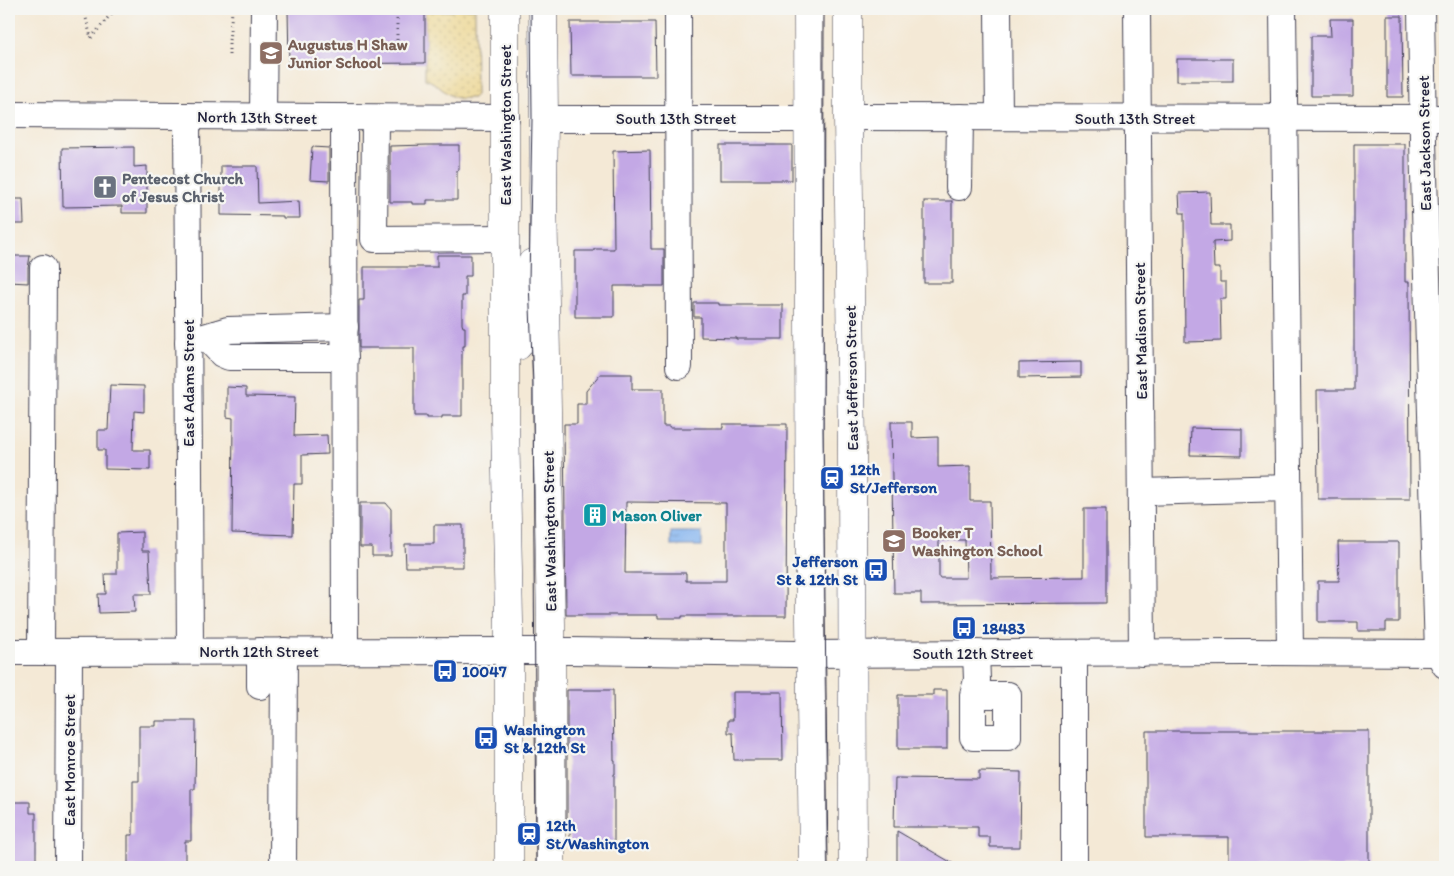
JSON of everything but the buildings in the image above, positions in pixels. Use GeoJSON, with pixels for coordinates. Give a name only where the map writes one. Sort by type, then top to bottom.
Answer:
{"type":"FeatureCollection","features":[{"type":"Feature","properties":{"kind":"main road","name":"East Washington Street"},"geometry":{"type":"LineString","coordinates":[[504,9],[509,867]]}},
{"type":"Feature","properties":{"kind":"main road","name":"East Washington Street"},"geometry":{"type":"LineString","coordinates":[[544,9],[543,195],[551,651],[551,867]]}},
{"type":"Feature","properties":{"kind":"main road","name":"East Jefferson Street"},"geometry":{"type":"LineString","coordinates":[[848,9],[853,867]]}},
{"type":"Feature","properties":{"kind":"main road"},"geometry":{"type":"LineString","coordinates":[[810,16],[808,118],[810,654],[813,867]]}},
{"type":"Feature","properties":{"kind":"main road","name":"East Washington Street"},"geometry":{"type":"LineString","coordinates":[[505,421],[543,195]]}},
{"type":"Feature","properties":{"kind":"street"},"geometry":{"type":"LineString","coordinates":[[678,9],[679,366]]}},
{"type":"Feature","properties":{"kind":"street"},"geometry":{"type":"LineString","coordinates":[[998,9],[999,117]]}},
{"type":"Feature","properties":{"kind":"street","name":"East Madison Street"},"geometry":{"type":"LineString","coordinates":[[1137,9],[1142,653]]}},
{"type":"Feature","properties":{"kind":"street"},"geometry":{"type":"LineString","coordinates":[[1283,9],[1290,652]]}},
{"type":"Feature","properties":{"kind":"street","name":"East Jackson Street"},"geometry":{"type":"LineString","coordinates":[[1421,9],[1434,118],[1442,659]]}},
{"type":"Feature","properties":{"kind":"street"},"geometry":{"type":"LineString","coordinates":[[263,18],[263,116]]}},
{"type":"Feature","properties":{"kind":"street","name":"North 13th Street"},"geometry":{"type":"LineString","coordinates":[[9,115],[506,118]]}},
{"type":"Feature","properties":{"kind":"street","name":"East Adams Street"},"geometry":{"type":"LineString","coordinates":[[187,116],[197,340],[190,651]]}},
{"type":"Feature","properties":{"kind":"street","name":"South 13th Street"},"geometry":{"type":"LineString","coordinates":[[848,117],[1434,118]]}},
{"type":"Feature","properties":{"kind":"street"},"geometry":{"type":"LineString","coordinates":[[959,187],[960,117]]}},
{"type":"Feature","properties":{"kind":"street"},"geometry":{"type":"LineString","coordinates":[[344,118],[346,652]]}},
{"type":"Feature","properties":{"kind":"street"},"geometry":{"type":"LineString","coordinates":[[375,118],[374,239],[505,238]]}},
{"type":"Feature","properties":{"kind":"street","name":"South 13th Street"},"geometry":{"type":"LineString","coordinates":[[544,119],[808,118]]}},
{"type":"Feature","properties":{"kind":"street"},"geometry":{"type":"LineString","coordinates":[[41,652],[43,268]]}},
{"type":"Feature","properties":{"kind":"street"},"geometry":{"type":"LineString","coordinates":[[197,340],[228,330],[345,327]]}},
{"type":"Feature","properties":{"kind":"street"},"geometry":{"type":"LineString","coordinates":[[197,340],[229,357],[345,357]]}},
{"type":"Feature","properties":{"kind":"street"},"geometry":{"type":"LineString","coordinates":[[1141,492],[1288,488]]}},
{"type":"Feature","properties":{"kind":"street"},"geometry":{"type":"LineString","coordinates":[[260,686],[272,651]]}},
{"type":"Feature","properties":{"kind":"street"},"geometry":{"type":"LineString","coordinates":[[272,651],[283,867]]}},
{"type":"Feature","properties":{"kind":"street","name":"South 12th Street"},"geometry":{"type":"LineString","coordinates":[[509,651],[810,654],[1290,652],[1442,659]]}},
{"type":"Feature","properties":{"kind":"street","name":"North 12th Street"},"geometry":{"type":"LineString","coordinates":[[9,652],[509,651]]}},
{"type":"Feature","properties":{"kind":"street","name":"East Monroe Street"},"geometry":{"type":"LineString","coordinates":[[68,867],[69,652]]}},
{"type":"Feature","properties":{"kind":"street"},"geometry":{"type":"LineString","coordinates":[[973,695],[977,680],[976,653]]}},
{"type":"Feature","properties":{"kind":"street"},"geometry":{"type":"LineString","coordinates":[[1074,653],[1074,867]]}},
{"type":"Feature","properties":{"kind":"path"},"geometry":{"type":"LineString","coordinates":[[85,14],[91,38],[111,14],[111,9]]}},
{"type":"Feature","properties":{"kind":"path"},"geometry":{"type":"LineString","coordinates":[[397,9],[397,48]]}},
{"type":"Feature","properties":{"kind":"path"},"geometry":{"type":"LineString","coordinates":[[229,55],[228,41],[232,12]]}},
{"type":"Feature","properties":{"kind":"sand"},"geometry":{"type":"Polygon","coordinates":[[[453,9],[475,9],[476,95],[473,98],[453,96],[425,79],[425,11],[452,11],[453,9]]]}},
{"type":"Feature","properties":{"kind":"water"},"geometry":{"type":"Polygon","coordinates":[[[671,532],[702,532],[702,546],[671,546],[671,532]]]}},
{"type":"Feature","properties":{"kind":"tram line"},"geometry":{"type":"LineString","coordinates":[[531,9],[532,119],[529,281],[533,384],[536,867]]}},
{"type":"Feature","properties":{"kind":"tram line"},"geometry":{"type":"LineString","coordinates":[[824,9],[823,431],[828,867]]}},
{"type":"Feature","properties":{"kind":"place","name":"Augustus H Shaw Junior School"},"geometry":{"type":"Point","coordinates":[271,53]}},
{"type":"Feature","properties":{"kind":"place","name":"Pentecost Church of Jesus Christ"},"geometry":{"type":"Point","coordinates":[105,187]}},
{"type":"Feature","properties":{"kind":"place","name":"12th St/Jefferson"},"geometry":{"type":"Point","coordinates":[832,478]}},
{"type":"Feature","properties":{"kind":"place","name":"Mason Oliver"},"geometry":{"type":"Point","coordinates":[595,515]}},
{"type":"Feature","properties":{"kind":"place","name":"Booker T Washington School"},"geometry":{"type":"Point","coordinates":[894,541]}},
{"type":"Feature","properties":{"kind":"place","name":"Jefferson St & 12th St"},"geometry":{"type":"Point","coordinates":[876,570]}},
{"type":"Feature","properties":{"kind":"place","name":"18483"},"geometry":{"type":"Point","coordinates":[964,628]}},
{"type":"Feature","properties":{"kind":"place","name":"10047"},"geometry":{"type":"Point","coordinates":[445,671]}},
{"type":"Feature","properties":{"kind":"place","name":"Washington St & 12th St"},"geometry":{"type":"Point","coordinates":[486,738]}},
{"type":"Feature","properties":{"kind":"place","name":"12th St/Washington"},"geometry":{"type":"Point","coordinates":[529,834]}}]}
